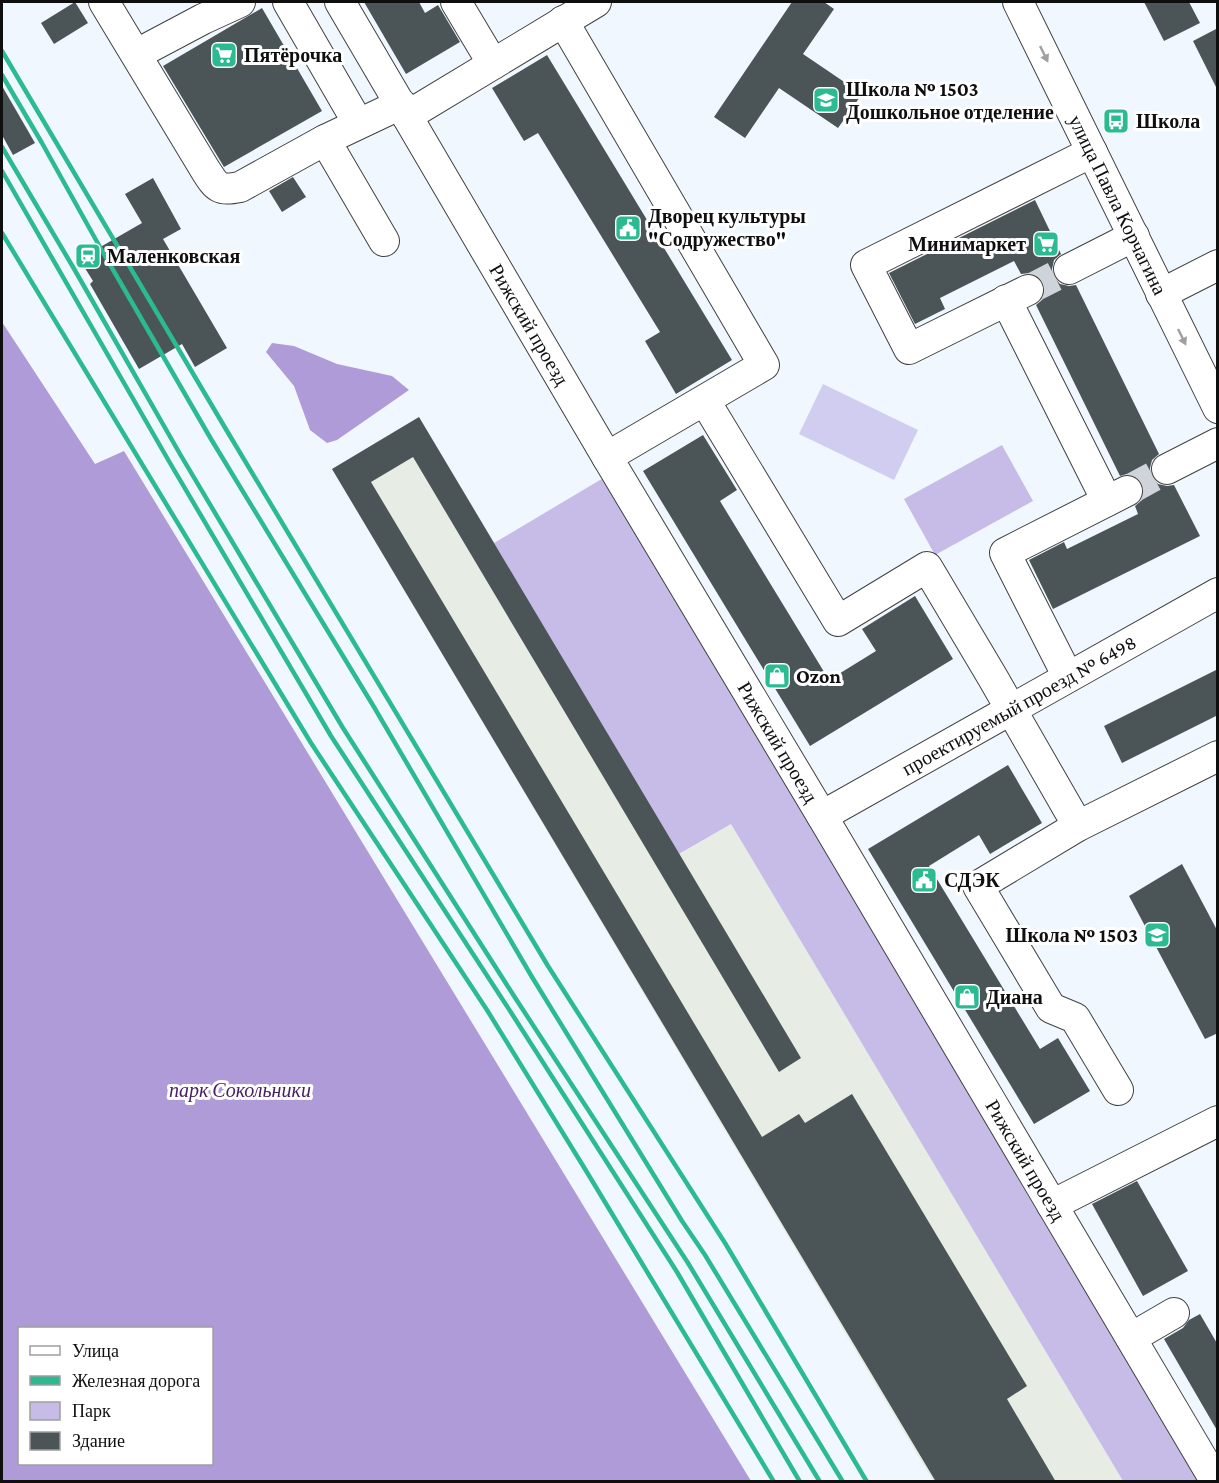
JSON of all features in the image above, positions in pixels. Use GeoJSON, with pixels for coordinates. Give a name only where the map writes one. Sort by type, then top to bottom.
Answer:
{"type":"FeatureCollection","features":[{"type":"Feature","properties":{"kind":"street"},"geometry":{"type":"LineString","coordinates":[[104,2],[206,171],[215,184],[225,190],[240,187],[358,123],[404,110],[493,64],[596,2]]}},
{"type":"Feature","properties":{"kind":"street"},"geometry":{"type":"LineString","coordinates":[[137,54],[240,2]]}},
{"type":"Feature","properties":{"kind":"street"},"geometry":{"type":"LineString","coordinates":[[288,2],[358,123]]}},
{"type":"Feature","properties":{"kind":"street","name":"Рижский проезд"},"geometry":{"type":"LineString","coordinates":[[340,2],[607,457],[1216,1482]]}},
{"type":"Feature","properties":{"kind":"street"},"geometry":{"type":"LineString","coordinates":[[456,2],[493,64]]}},
{"type":"Feature","properties":{"kind":"street","name":"улица Павла Корчагина"},"geometry":{"type":"LineString","coordinates":[[1018,2],[1218,408]]}},
{"type":"Feature","properties":{"kind":"street"},"geometry":{"type":"LineString","coordinates":[[563,21],[764,364],[607,457]]}},
{"type":"Feature","properties":{"kind":"street"},"geometry":{"type":"LineString","coordinates":[[325,140],[384,241]]}},
{"type":"Feature","properties":{"kind":"street"},"geometry":{"type":"LineString","coordinates":[[1068,677],[1005,553],[1117,496],[1017,295],[909,349],[867,265],[1092,152]]}},
{"type":"Feature","properties":{"kind":"street"},"geometry":{"type":"LineString","coordinates":[[1069,269],[1134,236]]}},
{"type":"Feature","properties":{"kind":"street"},"geometry":{"type":"LineString","coordinates":[[1161,294],[1218,265]]}},
{"type":"Feature","properties":{"kind":"street"},"geometry":{"type":"LineString","coordinates":[[705,401],[838,621],[927,567],[1078,826]]}},
{"type":"Feature","properties":{"kind":"street"},"geometry":{"type":"LineString","coordinates":[[1167,470],[1218,443]]}},
{"type":"Feature","properties":{"kind":"street","name":"проектируемый проезд № 6498"},"geometry":{"type":"LineString","coordinates":[[822,816],[1218,593]]}},
{"type":"Feature","properties":{"kind":"street"},"geometry":{"type":"LineString","coordinates":[[1118,1090],[1076,1018],[1051,1008],[978,886],[1078,826],[1218,756]]}},
{"type":"Feature","properties":{"kind":"street"},"geometry":{"type":"LineString","coordinates":[[1052,1205],[1218,1121]]}},
{"type":"Feature","properties":{"kind":"street"},"geometry":{"type":"LineString","coordinates":[[1131,1338],[1174,1313]]}},
{"type":"Feature","properties":{"kind":"shaded area"},"geometry":{"type":"Polygon","coordinates":[[[823,384],[918,430],[894,480],[799,434],[823,384]]]}},
{"type":"Feature","properties":{"kind":"shaded area"},"geometry":{"type":"Polygon","coordinates":[[[419,417],[680,854],[731,824],[1123,1481],[933,1481],[332,469],[419,417]]]}},
{"type":"Feature","properties":{"kind":"green space","name":"парк Сокольники"},"geometry":{"type":"Polygon","coordinates":[[[2,322],[95,464],[124,451],[751,1481],[2,1481],[2,322]]]}},
{"type":"Feature","properties":{"kind":"green space"},"geometry":{"type":"Polygon","coordinates":[[[272,343],[294,346],[337,364],[392,376],[409,390],[337,440],[327,443],[310,430],[294,386],[266,352],[272,343]]]}},
{"type":"Feature","properties":{"kind":"green space"},"geometry":{"type":"Polygon","coordinates":[[[1002,445],[1033,501],[935,555],[904,499],[1002,445]]]}},
{"type":"Feature","properties":{"kind":"green space"},"geometry":{"type":"Polygon","coordinates":[[[605,477],[1205,1481],[1123,1481],[731,824],[679,854],[494,543],[605,477]]]}},
{"type":"Feature","properties":{"kind":"building"},"geometry":{"type":"Polygon","coordinates":[[[75,2],[88,23],[54,44],[41,23],[75,2]]]}},
{"type":"Feature","properties":{"kind":"building"},"geometry":{"type":"Polygon","coordinates":[[[364,2],[419,2],[425,13],[438,5],[460,42],[406,74],[364,2]]]}},
{"type":"Feature","properties":{"kind":"building"},"geometry":{"type":"Polygon","coordinates":[[[792,2],[824,2],[834,9],[803,54],[862,94],[838,128],[779,88],[745,138],[714,117],[792,2]]]}},
{"type":"Feature","properties":{"kind":"building"},"geometry":{"type":"Polygon","coordinates":[[[1144,2],[1189,2],[1200,23],[1164,41],[1144,2]]]}},
{"type":"Feature","properties":{"kind":"building"},"geometry":{"type":"Polygon","coordinates":[[[262,8],[322,111],[224,167],[163,66],[262,8]]]}},
{"type":"Feature","properties":{"kind":"building"},"geometry":{"type":"Polygon","coordinates":[[[1218,28],[1218,91],[1193,41],[1218,28]]]}},
{"type":"Feature","properties":{"kind":"building"},"geometry":{"type":"Polygon","coordinates":[[[547,55],[732,360],[676,394],[645,341],[660,332],[538,133],[524,141],[492,88],[547,55]]]}},
{"type":"Feature","properties":{"kind":"building"},"geometry":{"type":"Polygon","coordinates":[[[2,86],[35,143],[13,155],[2,135],[2,86]]]}},
{"type":"Feature","properties":{"kind":"building"},"geometry":{"type":"Polygon","coordinates":[[[293,177],[306,197],[282,212],[269,191],[293,177]]]}},
{"type":"Feature","properties":{"kind":"building"},"geometry":{"type":"Polygon","coordinates":[[[153,178],[181,229],[163,239],[227,348],[195,367],[182,344],[139,369],[90,284],[93,281],[83,265],[86,263],[83,257],[142,223],[125,194],[153,178]]]}},
{"type":"Feature","properties":{"kind":"building"},"geometry":{"type":"Polygon","coordinates":[[[1035,200],[1061,254],[1054,260],[1053,276],[1060,284],[1076,285],[1159,454],[1152,460],[1151,476],[1158,484],[1174,485],[1200,536],[1053,609],[1029,560],[1064,542],[1067,549],[1138,514],[1135,506],[1142,500],[1143,484],[1136,476],[1127,474],[1120,476],[1036,305],[1042,300],[1045,292],[1044,283],[1038,276],[1030,273],[1021,274],[1014,261],[940,298],[945,309],[915,324],[889,273],[1035,200]]]}},
{"type":"Feature","properties":{"kind":"building"},"geometry":{"type":"Polygon","coordinates":[[[419,417],[801,1058],[779,1072],[413,457],[371,482],[762,1137],[799,1114],[805,1123],[852,1094],[1027,1386],[1007,1399],[1056,1482],[936,1482],[332,469],[419,417]]]}},
{"type":"Feature","properties":{"kind":"building"},"geometry":{"type":"Polygon","coordinates":[[[703,435],[737,490],[720,501],[829,680],[876,651],[862,629],[915,596],[953,659],[810,746],[643,471],[703,435]]]}},
{"type":"Feature","properties":{"kind":"building"},"geometry":{"type":"Polygon","coordinates":[[[1218,669],[1218,715],[1122,763],[1104,726],[1218,669]]]}},
{"type":"Feature","properties":{"kind":"building"},"geometry":{"type":"Polygon","coordinates":[[[1008,765],[1042,823],[990,854],[979,835],[929,866],[1040,1049],[1058,1038],[1090,1091],[1034,1124],[868,849],[1008,765]]]}},
{"type":"Feature","properties":{"kind":"building"},"geometry":{"type":"Polygon","coordinates":[[[1182,864],[1218,932],[1218,1033],[1205,1039],[1129,896],[1182,864]]]}},
{"type":"Feature","properties":{"kind":"building"},"geometry":{"type":"Polygon","coordinates":[[[1137,1181],[1188,1271],[1143,1296],[1092,1204],[1137,1181]]]}},
{"type":"Feature","properties":{"kind":"building"},"geometry":{"type":"Polygon","coordinates":[[[1200,1314],[1218,1345],[1218,1432],[1164,1339],[1183,1328],[1189,1320],[1200,1314]]]}},
{"type":"Feature","properties":{"kind":"tunnel"},"geometry":{"type":"LineString","coordinates":[[1028,290],[1069,269]]}},
{"type":"Feature","properties":{"kind":"tunnel"},"geometry":{"type":"LineString","coordinates":[[1127,491],[1167,469]]}},
{"type":"Feature","properties":{"kind":"railway"},"geometry":{"type":"LineString","coordinates":[[2,51],[548,966],[725,1243],[867,1482]]}},
{"type":"Feature","properties":{"kind":"railway"},"geometry":{"type":"LineString","coordinates":[[2,75],[211,439],[374,707],[532,977],[843,1482]]}},
{"type":"Feature","properties":{"kind":"railway"},"geometry":{"type":"LineString","coordinates":[[2,147],[180,454],[343,728],[688,1263],[820,1482]]}},
{"type":"Feature","properties":{"kind":"railway"},"geometry":{"type":"LineString","coordinates":[[2,171],[331,736],[677,1272],[800,1482]]}},
{"type":"Feature","properties":{"kind":"railway"},"geometry":{"type":"LineString","coordinates":[[2,233],[311,743],[487,1010],[774,1482]]}},
{"type":"Feature","properties":{"kind":"place","name":"Пятёрочка"},"geometry":{"type":"Point","coordinates":[224,55]}},
{"type":"Feature","properties":{"kind":"place","name":"Школа № 1503 Дошкольное отделение"},"geometry":{"type":"Point","coordinates":[826,100]}},
{"type":"Feature","properties":{"kind":"place","name":"Школа"},"geometry":{"type":"Point","coordinates":[1116,121]}},
{"type":"Feature","properties":{"kind":"place","name":"Дворец культуры \"Содружество\""},"geometry":{"type":"Point","coordinates":[628,228]}},
{"type":"Feature","properties":{"kind":"place","name":"Минимаркет"},"geometry":{"type":"Point","coordinates":[1046,244]}},
{"type":"Feature","properties":{"kind":"place","name":"Маленковская"},"geometry":{"type":"Point","coordinates":[88,256]}},
{"type":"Feature","properties":{"kind":"place","name":"Ozon"},"geometry":{"type":"Point","coordinates":[777,676]}},
{"type":"Feature","properties":{"kind":"place","name":"СДЭК"},"geometry":{"type":"Point","coordinates":[924,880]}},
{"type":"Feature","properties":{"kind":"place","name":"Школа № 1503"},"geometry":{"type":"Point","coordinates":[1157,935]}},
{"type":"Feature","properties":{"kind":"place","name":"Диана"},"geometry":{"type":"Point","coordinates":[967,997]}}]}
